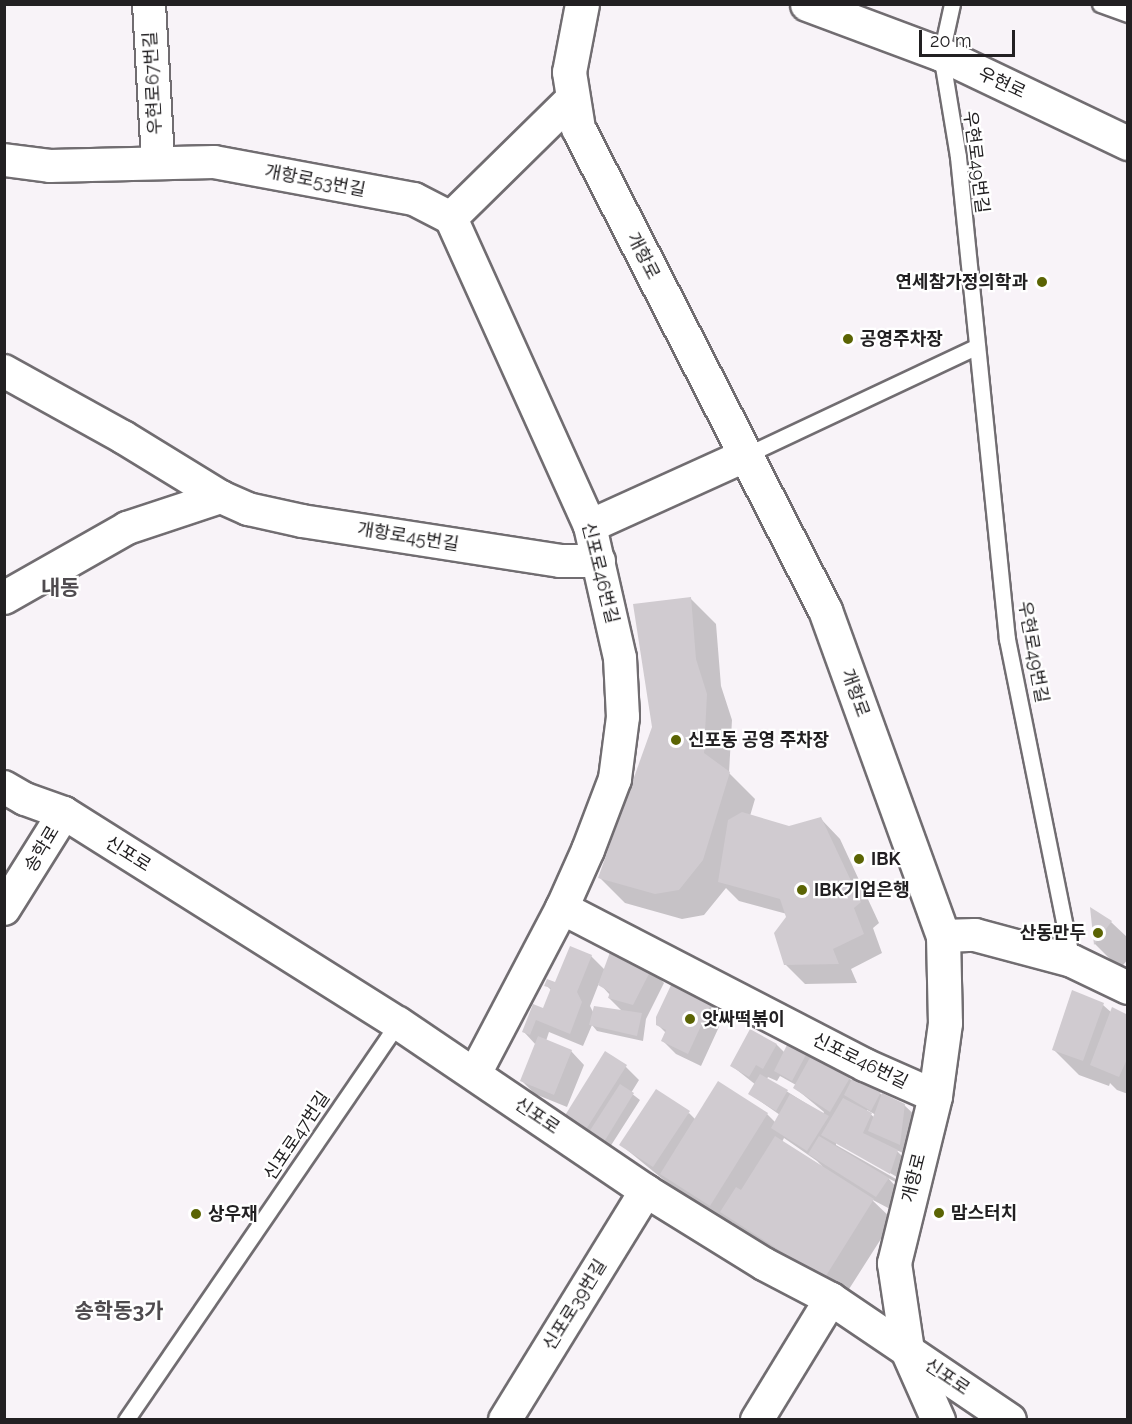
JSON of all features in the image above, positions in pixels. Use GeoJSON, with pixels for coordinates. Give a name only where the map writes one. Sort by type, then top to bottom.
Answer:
{"type":"FeatureCollection","features":[{"type":"Feature","properties":{"kind":"street","name":"우현로67번길"},"geometry":{"type":"LineString","coordinates":[[149,4],[158,162]]}},
{"type":"Feature","properties":{"kind":"street","name":"개항로"},"geometry":{"type":"LineString","coordinates":[[582,4],[569,72],[578,128],[744,456],[825,610],[943,936],[945,1023],[935,1096],[894,1263],[907,1350],[938,1419]]}},
{"type":"Feature","properties":{"kind":"street","name":"우현로"},"geometry":{"type":"LineString","coordinates":[[807,4],[941,54],[1128,143]]}},
{"type":"Feature","properties":{"kind":"street"},"geometry":{"type":"LineString","coordinates":[[451,218],[573,98]]}},
{"type":"Feature","properties":{"kind":"street","name":"개항로53번길"},"geometry":{"type":"LineString","coordinates":[[4,160],[50,166],[214,162],[414,199],[451,218]]}},
{"type":"Feature","properties":{"kind":"street","name":"신포로46번길"},"geometry":{"type":"LineString","coordinates":[[451,218],[590,526],[620,658],[623,717],[615,778],[588,850],[562,908],[475,1074]]}},
{"type":"Feature","properties":{"kind":"street","name":"개항로45번길"},"geometry":{"type":"LineString","coordinates":[[4,371],[123,437],[221,497],[248,509],[302,521],[560,561],[599,561]]}},
{"type":"Feature","properties":{"kind":"street"},"geometry":{"type":"LineString","coordinates":[[590,526],[744,456]]}},
{"type":"Feature","properties":{"kind":"street"},"geometry":{"type":"LineString","coordinates":[[4,598],[128,528],[221,497]]}},
{"type":"Feature","properties":{"kind":"street","name":"송학로"},"geometry":{"type":"LineString","coordinates":[[4,787],[25,799],[63,813],[4,909]]}},
{"type":"Feature","properties":{"kind":"street","name":"신포로"},"geometry":{"type":"LineString","coordinates":[[63,813],[398,1023],[646,1191],[764,1264],[831,1299],[1010,1419]]}},
{"type":"Feature","properties":{"kind":"street","name":"신포로46번길"},"geometry":{"type":"LineString","coordinates":[[562,908],[824,1044],[935,1096]]}},
{"type":"Feature","properties":{"kind":"street"},"geometry":{"type":"LineString","coordinates":[[943,936],[975,935],[1072,961],[1128,988]]}},
{"type":"Feature","properties":{"kind":"street","name":"신포로39번길"},"geometry":{"type":"LineString","coordinates":[[505,1419],[646,1191]]}},
{"type":"Feature","properties":{"kind":"street"},"geometry":{"type":"LineString","coordinates":[[757,1419],[831,1299]]}},
{"type":"Feature","properties":{"kind":"lane"},"geometry":{"type":"LineString","coordinates":[[941,54],[952,4]]}},
{"type":"Feature","properties":{"kind":"lane"},"geometry":{"type":"LineString","coordinates":[[1100,4],[1128,14]]}},
{"type":"Feature","properties":{"kind":"lane","name":"우현로49번길"},"geometry":{"type":"LineString","coordinates":[[941,54],[958,157],[1007,639],[1072,961]]}},
{"type":"Feature","properties":{"kind":"lane"},"geometry":{"type":"LineString","coordinates":[[744,456],[976,347]]}},
{"type":"Feature","properties":{"kind":"lane","name":"신포로47번길"},"geometry":{"type":"LineString","coordinates":[[126,1419],[398,1023]]}},
{"type":"Feature","properties":{"kind":"building","name":"신포동 공영 주차장"},"geometry":{"type":"Polygon","coordinates":[[[691,597],[696,659],[707,694],[704,753],[730,772],[703,860],[679,890],[655,894],[598,878],[652,727],[633,604],[691,597]]]}},
{"type":"Feature","properties":{"kind":"building","name":"IBK기업은행"},"geometry":{"type":"Polygon","coordinates":[[[742,812],[789,826],[821,817],[861,902],[854,908],[864,934],[833,949],[839,964],[784,965],[774,933],[786,917],[780,899],[718,882],[728,820],[742,812]]]}},
{"type":"Feature","properties":{"kind":"building","name":"산동만두"},"geometry":{"type":"Polygon","coordinates":[[[1090,907],[1112,921],[1094,945],[1090,907]]]}},
{"type":"Feature","properties":{"kind":"building"},"geometry":{"type":"Polygon","coordinates":[[[613,944],[652,968],[633,1005],[608,998],[610,992],[598,985],[613,944]]]}},
{"type":"Feature","properties":{"kind":"building"},"geometry":{"type":"Polygon","coordinates":[[[570,946],[592,955],[577,992],[582,1002],[570,1034],[536,1020],[530,1035],[522,1032],[533,1004],[543,1008],[551,988],[544,986],[547,979],[555,982],[570,946]]]}},
{"type":"Feature","properties":{"kind":"building"},"geometry":{"type":"Polygon","coordinates":[[[672,983],[712,1002],[688,1054],[661,1041],[666,1030],[656,1025],[656,1017],[672,983]]]}},
{"type":"Feature","properties":{"kind":"building"},"geometry":{"type":"Polygon","coordinates":[[[1072,990],[1104,1003],[1083,1061],[1052,1050],[1072,990]]]}},
{"type":"Feature","properties":{"kind":"building"},"geometry":{"type":"Polygon","coordinates":[[[594,1006],[642,1013],[637,1036],[589,1025],[594,1006]]]}},
{"type":"Feature","properties":{"kind":"building"},"geometry":{"type":"Polygon","coordinates":[[[1112,1007],[1128,1015],[1128,1057],[1119,1077],[1090,1065],[1112,1007]]]}},
{"type":"Feature","properties":{"kind":"building"},"geometry":{"type":"Polygon","coordinates":[[[750,1029],[777,1044],[763,1069],[756,1065],[749,1077],[730,1066],[750,1029]]]}},
{"type":"Feature","properties":{"kind":"building"},"geometry":{"type":"Polygon","coordinates":[[[538,1036],[572,1050],[554,1095],[520,1081],[538,1036]]]}},
{"type":"Feature","properties":{"kind":"building"},"geometry":{"type":"Polygon","coordinates":[[[789,1041],[808,1051],[792,1081],[774,1071],[789,1041]]]}},
{"type":"Feature","properties":{"kind":"building"},"geometry":{"type":"Polygon","coordinates":[[[605,1051],[627,1065],[585,1131],[564,1117],[605,1051]]]}},
{"type":"Feature","properties":{"kind":"building"},"geometry":{"type":"Polygon","coordinates":[[[812,1054],[851,1076],[830,1112],[793,1088],[812,1054]]]}},
{"type":"Feature","properties":{"kind":"building"},"geometry":{"type":"Polygon","coordinates":[[[760,1074],[788,1090],[776,1111],[748,1094],[760,1074]]]}},
{"type":"Feature","properties":{"kind":"building"},"geometry":{"type":"Polygon","coordinates":[[[853,1077],[881,1092],[871,1111],[844,1095],[853,1077]]]}},
{"type":"Feature","properties":{"kind":"building"},"geometry":{"type":"Polygon","coordinates":[[[718,1081],[768,1113],[710,1206],[660,1174],[718,1081]]]}},
{"type":"Feature","properties":{"kind":"building"},"geometry":{"type":"Polygon","coordinates":[[[620,1084],[634,1093],[604,1142],[589,1132],[620,1084]]]}},
{"type":"Feature","properties":{"kind":"building"},"geometry":{"type":"Polygon","coordinates":[[[656,1089],[690,1111],[653,1167],[619,1145],[656,1089]]]}},
{"type":"Feature","properties":{"kind":"building"},"geometry":{"type":"Polygon","coordinates":[[[882,1093],[905,1104],[900,1145],[868,1131],[882,1093]]]}},
{"type":"Feature","properties":{"kind":"building"},"geometry":{"type":"Polygon","coordinates":[[[790,1094],[829,1116],[807,1151],[771,1128],[790,1094]]]}},
{"type":"Feature","properties":{"kind":"building"},"geometry":{"type":"Polygon","coordinates":[[[843,1098],[872,1113],[863,1133],[898,1150],[890,1174],[821,1135],[843,1098]]]}},
{"type":"Feature","properties":{"kind":"building"},"geometry":{"type":"Polygon","coordinates":[[[775,1136],[874,1199],[824,1279],[720,1212],[736,1187],[741,1190],[775,1136]]]}},
{"type":"Feature","properties":{"kind":"building"},"geometry":{"type":"Polygon","coordinates":[[[819,1136],[889,1178],[876,1197],[808,1154],[819,1136]]]}},
{"type":"Feature","properties":{"kind":"place","name":"연세참가정의학과"},"geometry":{"type":"Point","coordinates":[1042,282]}},
{"type":"Feature","properties":{"kind":"place","name":"공영주차장"},"geometry":{"type":"Point","coordinates":[848,339]}},
{"type":"Feature","properties":{"kind":"place","name":"신포동 공영 주차장"},"geometry":{"type":"Point","coordinates":[676,740]}},
{"type":"Feature","properties":{"kind":"place","name":"IBK"},"geometry":{"type":"Point","coordinates":[859,859]}},
{"type":"Feature","properties":{"kind":"place","name":"IBK기업은행"},"geometry":{"type":"Point","coordinates":[802,890]}},
{"type":"Feature","properties":{"kind":"place","name":"산동만두"},"geometry":{"type":"Point","coordinates":[1098,933]}},
{"type":"Feature","properties":{"kind":"place","name":"앗싸떡볶이"},"geometry":{"type":"Point","coordinates":[690,1019]}},
{"type":"Feature","properties":{"kind":"place","name":"맘스터치"},"geometry":{"type":"Point","coordinates":[939,1213]}},
{"type":"Feature","properties":{"kind":"place","name":"상우재"},"geometry":{"type":"Point","coordinates":[196,1214]}},
{"type":"Feature","properties":{"kind":"district","name":"내동"},"geometry":{"type":"Point","coordinates":[60,588]}},
{"type":"Feature","properties":{"kind":"district","name":"송학동3가"},"geometry":{"type":"Point","coordinates":[119,1311]}}]}
